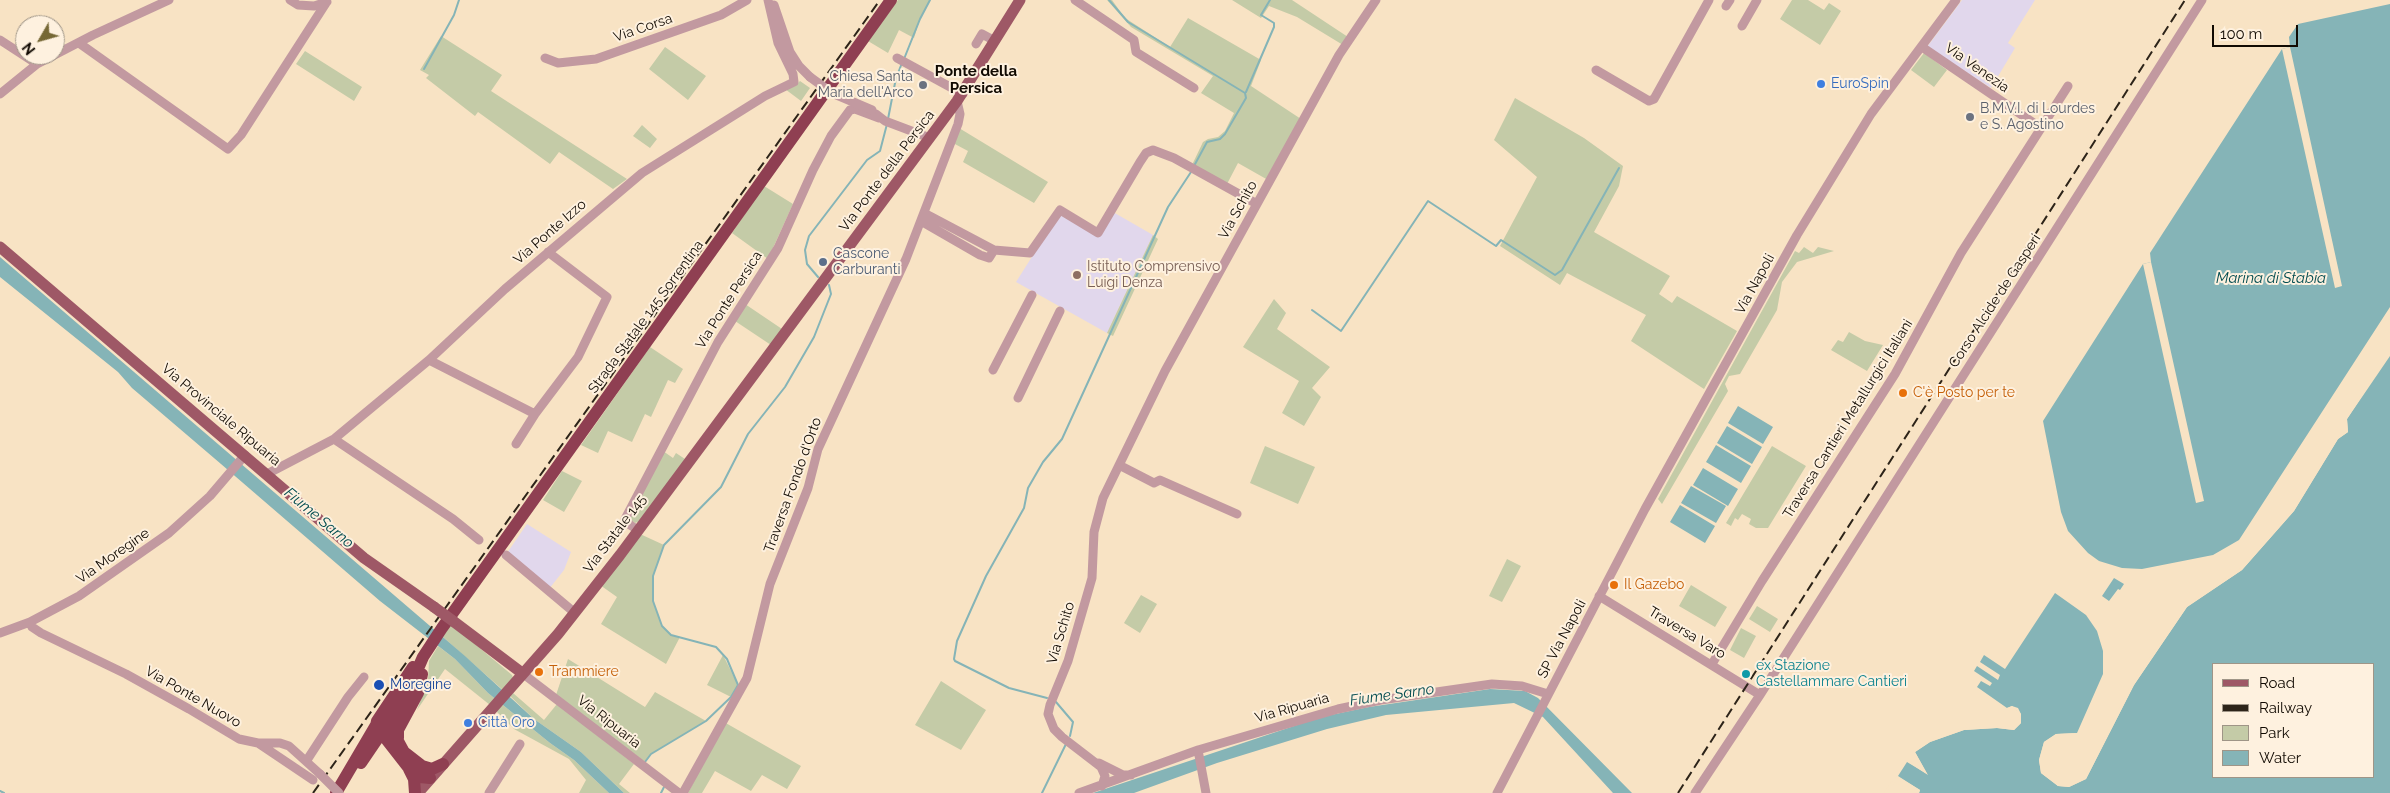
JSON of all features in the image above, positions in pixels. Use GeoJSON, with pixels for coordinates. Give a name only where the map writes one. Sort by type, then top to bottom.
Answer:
{"type":"FeatureCollection","features":[{"type":"Feature","properties":{"kind":"highway","name":"Strada Statale 145 Sorrentina"},"geometry":{"type":"LineString","coordinates":[[338,793],[381,728],[415,664],[448,625],[891,0]]}},
{"type":"Feature","properties":{"kind":"highway"},"geometry":{"type":"LineString","coordinates":[[398,738],[398,730],[418,693],[429,649]]}},
{"type":"Feature","properties":{"kind":"highway"},"geometry":{"type":"LineString","coordinates":[[389,726],[398,738],[404,752],[422,766],[430,778],[420,777],[408,767],[383,738],[381,728],[389,726]]}},
{"type":"Feature","properties":{"kind":"highway"},"geometry":{"type":"LineString","coordinates":[[422,766],[432,769],[443,764]]}},
{"type":"Feature","properties":{"kind":"highway"},"geometry":{"type":"LineString","coordinates":[[408,767],[414,779],[416,793]]}},
{"type":"Feature","properties":{"kind":"main road","name":"Via Ponte della Persica"},"geometry":{"type":"LineString","coordinates":[[822,282],[960,98],[1020,0]]}},
{"type":"Feature","properties":{"kind":"main road","name":"Via Provinciale Ripuaria"},"geometry":{"type":"LineString","coordinates":[[0,247],[364,558],[434,606],[448,625],[518,677]]}},
{"type":"Feature","properties":{"kind":"main road","name":"Via Statale 145"},"geometry":{"type":"LineString","coordinates":[[416,793],[575,613],[822,282]]}},
{"type":"Feature","properties":{"kind":"street"},"geometry":{"type":"LineString","coordinates":[[65,50],[170,0]]}},
{"type":"Feature","properties":{"kind":"street"},"geometry":{"type":"LineString","coordinates":[[290,0],[298,5],[314,6],[327,1]]}},
{"type":"Feature","properties":{"kind":"street","name":"Via Corsa"},"geometry":{"type":"LineString","coordinates":[[545,58],[558,63],[596,58],[715,17],[746,0]]}},
{"type":"Feature","properties":{"kind":"street","name":"Via Ponte Izzo"},"geometry":{"type":"LineString","coordinates":[[267,474],[334,439],[430,360],[505,289],[620,190],[658,162],[765,96],[794,82],[793,74],[778,43],[768,0]]}},
{"type":"Feature","properties":{"kind":"street"},"geometry":{"type":"LineString","coordinates":[[772,0],[790,52],[810,77],[832,93],[872,110],[885,121],[930,138]]}},
{"type":"Feature","properties":{"kind":"street"},"geometry":{"type":"LineString","coordinates":[[1075,0],[1134,40],[1135,52],[1194,88]]}},
{"type":"Feature","properties":{"kind":"street","name":"Via Schito"},"geometry":{"type":"LineString","coordinates":[[1132,775],[1124,775],[1097,762],[1062,737],[1054,729],[1048,714],[1068,661],[1092,578],[1094,532],[1103,498],[1165,371],[1339,55],[1376,0]]}},
{"type":"Feature","properties":{"kind":"street"},"geometry":{"type":"LineString","coordinates":[[1596,70],[1649,102],[1654,99],[1709,0]]}},
{"type":"Feature","properties":{"kind":"street"},"geometry":{"type":"LineString","coordinates":[[1742,26],[1757,0]]}},
{"type":"Feature","properties":{"kind":"street","name":"Via Napoli"},"geometry":{"type":"LineString","coordinates":[[1600,596],[1797,235],[1871,114],[1956,0]]}},
{"type":"Feature","properties":{"kind":"street","name":"Corso Alcide de Gasperi"},"geometry":{"type":"LineString","coordinates":[[1695,793],[1760,695],[2202,0]]}},
{"type":"Feature","properties":{"kind":"street"},"geometry":{"type":"LineString","coordinates":[[79,43],[228,149],[241,135],[327,1]]}},
{"type":"Feature","properties":{"kind":"street"},"geometry":{"type":"LineString","coordinates":[[976,44],[982,34],[995,42]]}},
{"type":"Feature","properties":{"kind":"street"},"geometry":{"type":"LineString","coordinates":[[0,40],[15,50]]}},
{"type":"Feature","properties":{"kind":"street","name":"Via Venezia"},"geometry":{"type":"LineString","coordinates":[[1922,47],[2041,128]]}},
{"type":"Feature","properties":{"kind":"street"},"geometry":{"type":"LineString","coordinates":[[897,58],[960,98]]}},
{"type":"Feature","properties":{"kind":"street"},"geometry":{"type":"LineString","coordinates":[[0,94],[36,65]]}},
{"type":"Feature","properties":{"kind":"street","name":"Traversa Cantieri Metallurgici Italiani"},"geometry":{"type":"LineString","coordinates":[[1712,664],[1762,581],[1895,374],[1961,253],[2068,86]]}},
{"type":"Feature","properties":{"kind":"street","name":"Traversa Fondo d'Orto"},"geometry":{"type":"LineString","coordinates":[[683,793],[747,678],[770,584],[808,488],[818,449],[906,259],[958,124],[960,98]]}},
{"type":"Feature","properties":{"kind":"street","name":"Via Ponte Persica"},"geometry":{"type":"LineString","coordinates":[[638,530],[630,525],[625,518],[718,342],[778,248],[813,170],[831,136],[850,110],[855,109],[885,121]]}},
{"type":"Feature","properties":{"kind":"street"},"geometry":{"type":"LineString","coordinates":[[922,217],[988,258],[994,250],[1030,253],[1060,210],[1098,233],[1140,162],[1146,153],[1153,150],[1192,168],[1257,204]]}},
{"type":"Feature","properties":{"kind":"street"},"geometry":{"type":"LineString","coordinates":[[516,444],[535,414],[578,357],[607,297],[548,252]]}},
{"type":"Feature","properties":{"kind":"street"},"geometry":{"type":"LineString","coordinates":[[993,370],[1032,295]]}},
{"type":"Feature","properties":{"kind":"street"},"geometry":{"type":"LineString","coordinates":[[1018,398],[1060,310]]}},
{"type":"Feature","properties":{"kind":"street"},"geometry":{"type":"LineString","coordinates":[[430,360],[535,414]]}},
{"type":"Feature","properties":{"kind":"street"},"geometry":{"type":"LineString","coordinates":[[334,439],[453,519],[479,540]]}},
{"type":"Feature","properties":{"kind":"street","name":"Via Moregine"},"geometry":{"type":"LineString","coordinates":[[0,633],[30,622],[79,596],[169,532],[188,517],[226,478],[245,455]]}},
{"type":"Feature","properties":{"kind":"street"},"geometry":{"type":"LineString","coordinates":[[1119,466],[1154,483],[1160,480],[1237,514]]}},
{"type":"Feature","properties":{"kind":"street"},"geometry":{"type":"LineString","coordinates":[[506,554],[575,613]]}},
{"type":"Feature","properties":{"kind":"street","name":"Traversa Varo"},"geometry":{"type":"LineString","coordinates":[[1600,596],[1760,695]]}},
{"type":"Feature","properties":{"kind":"street","name":"SP Via Napoli"},"geometry":{"type":"LineString","coordinates":[[1496,793],[1600,596]]}},
{"type":"Feature","properties":{"kind":"street","name":"Via Ponte Nuovo"},"geometry":{"type":"LineString","coordinates":[[30,622],[32,627],[41,633],[189,709],[229,734],[258,744],[285,744],[307,760],[338,793]]}},
{"type":"Feature","properties":{"kind":"street"},"geometry":{"type":"LineString","coordinates":[[307,760],[348,697],[364,677]]}},
{"type":"Feature","properties":{"kind":"street","name":"Via Ripuaria"},"geometry":{"type":"LineString","coordinates":[[518,677],[679,793]]}},
{"type":"Feature","properties":{"kind":"street","name":"Via Ripuaria"},"geometry":{"type":"LineString","coordinates":[[1079,793],[1198,750],[1323,712],[1381,700],[1492,684],[1522,686],[1548,694]]}},
{"type":"Feature","properties":{"kind":"street"},"geometry":{"type":"LineString","coordinates":[[258,744],[313,780]]}},
{"type":"Feature","properties":{"kind":"street"},"geometry":{"type":"LineString","coordinates":[[490,793],[520,744]]}},
{"type":"Feature","properties":{"kind":"street"},"geometry":{"type":"LineString","coordinates":[[1198,750],[1206,789]]}},
{"type":"Feature","properties":{"kind":"street"},"geometry":{"type":"LineString","coordinates":[[1097,762],[1104,772],[1102,786]]}},
{"type":"Feature","properties":{"kind":"shaded area"},"geometry":{"type":"Polygon","coordinates":[[[1962,0],[2035,0],[2008,43],[2015,48],[1991,88],[1927,47],[1962,0]]]}},
{"type":"Feature","properties":{"kind":"shaded area","name":"Istituto Comprensivo Luigi Denza"},"geometry":{"type":"Polygon","coordinates":[[[1113,212],[1153,235],[1107,333],[1016,282],[1059,214],[1098,236],[1113,212]]]}},
{"type":"Feature","properties":{"kind":"shaded area"},"geometry":{"type":"Polygon","coordinates":[[[527,524],[571,552],[564,570],[549,589],[507,553],[527,524]]]}},
{"type":"Feature","properties":{"kind":"green space"},"geometry":{"type":"Polygon","coordinates":[[[898,0],[930,0],[920,19],[914,38],[899,30],[888,53],[868,41],[898,0]]]}},
{"type":"Feature","properties":{"kind":"green space"},"geometry":{"type":"Polygon","coordinates":[[[1107,0],[1112,0],[1125,18],[1170,47],[1188,18],[1261,60],[1251,86],[1301,119],[1268,180],[1238,163],[1227,184],[1192,165],[1203,142],[1218,137],[1225,131],[1234,113],[1201,93],[1213,76],[1131,27],[1107,0]]]}},
{"type":"Feature","properties":{"kind":"green space"},"geometry":{"type":"Polygon","coordinates":[[[1232,0],[1292,0],[1348,37],[1343,45],[1297,17],[1269,6],[1261,18],[1232,0]]]}},
{"type":"Feature","properties":{"kind":"green space"},"geometry":{"type":"Polygon","coordinates":[[[1792,0],[1808,0],[1824,10],[1829,3],[1841,11],[1820,45],[1780,19],[1792,0]]]}},
{"type":"Feature","properties":{"kind":"green space"},"geometry":{"type":"Polygon","coordinates":[[[441,36],[502,75],[491,91],[627,179],[613,189],[559,152],[550,164],[478,112],[475,116],[426,78],[429,75],[420,70],[441,36]]]}},
{"type":"Feature","properties":{"kind":"green space"},"geometry":{"type":"Polygon","coordinates":[[[665,47],[706,76],[688,100],[649,69],[665,47]]]}},
{"type":"Feature","properties":{"kind":"green space"},"geometry":{"type":"Polygon","coordinates":[[[305,51],[362,87],[354,101],[296,64],[305,51]]]}},
{"type":"Feature","properties":{"kind":"green space"},"geometry":{"type":"Polygon","coordinates":[[[1924,53],[1947,70],[1934,87],[1911,70],[1924,53]]]}},
{"type":"Feature","properties":{"kind":"green space"},"geometry":{"type":"Polygon","coordinates":[[[800,81],[810,88],[801,101],[785,89],[795,86],[800,81]]]}},
{"type":"Feature","properties":{"kind":"green space"},"geometry":{"type":"Polygon","coordinates":[[[1515,98],[1584,138],[1623,166],[1619,186],[1594,232],[1670,276],[1659,294],[1672,303],[1677,296],[1737,331],[1704,389],[1631,341],[1646,315],[1567,273],[1560,285],[1500,246],[1537,177],[1494,140],[1515,98]]]}},
{"type":"Feature","properties":{"kind":"green space"},"geometry":{"type":"Polygon","coordinates":[[[642,125],[657,139],[650,148],[633,136],[642,125]]]}},
{"type":"Feature","properties":{"kind":"green space"},"geometry":{"type":"Polygon","coordinates":[[[959,128],[1048,182],[1034,203],[963,162],[968,151],[953,143],[959,128]]]}},
{"type":"Feature","properties":{"kind":"green space"},"geometry":{"type":"Polygon","coordinates":[[[764,186],[793,204],[768,259],[732,233],[764,186]]]}},
{"type":"Feature","properties":{"kind":"green space"},"geometry":{"type":"Polygon","coordinates":[[[1153,235],[1158,239],[1113,336],[1107,333],[1153,235]]]}},
{"type":"Feature","properties":{"kind":"green space"},"geometry":{"type":"Polygon","coordinates":[[[1804,247],[1813,253],[1818,247],[1834,251],[1797,262],[1782,282],[1777,310],[1740,374],[1729,376],[1725,384],[1728,391],[1662,504],[1658,499],[1795,251],[1799,253],[1804,247]]]}},
{"type":"Feature","properties":{"kind":"green space"},"geometry":{"type":"Polygon","coordinates":[[[1274,299],[1286,313],[1277,329],[1330,367],[1312,388],[1321,397],[1304,426],[1282,413],[1299,381],[1243,347],[1274,299]]]}},
{"type":"Feature","properties":{"kind":"green space"},"geometry":{"type":"Polygon","coordinates":[[[745,304],[782,329],[771,345],[735,321],[745,304]]]}},
{"type":"Feature","properties":{"kind":"green space"},"geometry":{"type":"Polygon","coordinates":[[[1849,332],[1865,341],[1883,345],[1867,371],[1831,350],[1838,340],[1843,342],[1849,332]]]}},
{"type":"Feature","properties":{"kind":"green space"},"geometry":{"type":"Polygon","coordinates":[[[650,347],[683,369],[675,383],[668,380],[651,417],[645,414],[632,442],[608,431],[598,453],[581,445],[650,347]]]}},
{"type":"Feature","properties":{"kind":"green space"},"geometry":{"type":"Polygon","coordinates":[[[1265,446],[1315,467],[1298,504],[1250,483],[1265,446]]]}},
{"type":"Feature","properties":{"kind":"green space"},"geometry":{"type":"Polygon","coordinates":[[[1772,446],[1806,466],[1768,528],[1756,528],[1749,524],[1751,519],[1742,514],[1738,520],[1735,518],[1731,526],[1726,523],[1772,446]]]}},
{"type":"Feature","properties":{"kind":"green space"},"geometry":{"type":"Polygon","coordinates":[[[663,451],[673,458],[676,453],[685,459],[640,521],[635,523],[629,517],[663,451]]]}},
{"type":"Feature","properties":{"kind":"green space"},"geometry":{"type":"Polygon","coordinates":[[[562,471],[582,481],[564,512],[543,500],[562,471]]]}},
{"type":"Feature","properties":{"kind":"green space"},"geometry":{"type":"Polygon","coordinates":[[[640,534],[664,545],[653,576],[653,601],[662,626],[671,635],[680,637],[666,664],[601,624],[617,597],[600,585],[640,534]]]}},
{"type":"Feature","properties":{"kind":"green space"},"geometry":{"type":"Polygon","coordinates":[[[1507,559],[1521,566],[1502,602],[1489,596],[1507,559]]]}},
{"type":"Feature","properties":{"kind":"green space"},"geometry":{"type":"Polygon","coordinates":[[[1691,585],[1727,607],[1715,627],[1679,606],[1691,585]]]}},
{"type":"Feature","properties":{"kind":"green space"},"geometry":{"type":"Polygon","coordinates":[[[1141,595],[1157,604],[1140,633],[1124,623],[1141,595]]]}},
{"type":"Feature","properties":{"kind":"green space"},"geometry":{"type":"Polygon","coordinates":[[[1757,606],[1778,619],[1770,632],[1749,619],[1757,606]]]}},
{"type":"Feature","properties":{"kind":"green space"},"geometry":{"type":"Polygon","coordinates":[[[451,624],[512,675],[513,678],[504,691],[443,637],[451,624]]]}},
{"type":"Feature","properties":{"kind":"green space"},"geometry":{"type":"Polygon","coordinates":[[[1741,628],[1756,636],[1744,658],[1730,650],[1741,628]]]}},
{"type":"Feature","properties":{"kind":"green space"},"geometry":{"type":"Polygon","coordinates":[[[438,646],[455,659],[488,693],[574,760],[609,793],[579,793],[586,780],[569,759],[514,729],[490,705],[445,669],[417,710],[428,681],[429,661],[438,646]]]}},
{"type":"Feature","properties":{"kind":"green space"},"geometry":{"type":"Polygon","coordinates":[[[723,655],[738,685],[731,697],[707,685],[723,655]]]}},
{"type":"Feature","properties":{"kind":"green space"},"geometry":{"type":"Polygon","coordinates":[[[568,659],[645,707],[655,692],[706,721],[651,754],[645,762],[556,695],[568,659]]]}},
{"type":"Feature","properties":{"kind":"green space"},"geometry":{"type":"Polygon","coordinates":[[[941,681],[986,710],[961,750],[915,725],[941,681]]]}},
{"type":"Feature","properties":{"kind":"green space"},"geometry":{"type":"Polygon","coordinates":[[[513,693],[544,720],[557,704],[634,764],[619,784],[630,793],[624,793],[581,752],[534,719],[510,696],[513,693]]]}},
{"type":"Feature","properties":{"kind":"green space"},"geometry":{"type":"Polygon","coordinates":[[[724,722],[801,766],[787,789],[762,775],[751,791],[715,771],[702,793],[688,793],[724,722]]]}},
{"type":"Feature","properties":{"kind":"water","name":"Marina di Stabia"},"geometry":{"type":"Polygon","coordinates":[[[2390,4],[2390,307],[2239,540],[2213,555],[2142,569],[2122,568],[2099,561],[2088,553],[2068,531],[2061,512],[2043,421],[2143,264],[2151,262],[2150,253],[2282,49],[2290,47],[2289,37],[2298,24],[2390,4]]]}},
{"type":"Feature","properties":{"kind":"water","name":"Fiume Sarno"},"geometry":{"type":"Polygon","coordinates":[[[0,257],[465,656],[534,719],[581,752],[624,793],[609,793],[574,760],[488,693],[455,659],[380,601],[132,388],[118,372],[0,277],[0,257]]]}},
{"type":"Feature","properties":{"kind":"water"},"geometry":{"type":"Polygon","coordinates":[[[2390,356],[2390,793],[1919,793],[1920,790],[1898,776],[1907,762],[1927,774],[1915,752],[1930,742],[1964,730],[1997,728],[2014,730],[2021,723],[2021,714],[2012,706],[2007,708],[1977,687],[1981,681],[1990,686],[1992,683],[1974,671],[1977,666],[1998,680],[2000,675],[1980,662],[1984,655],[2005,669],[2055,593],[2086,615],[2097,631],[2103,651],[2103,674],[2077,733],[2056,734],[2044,742],[2039,760],[2041,773],[2058,786],[2069,787],[2086,779],[2134,685],[2187,607],[2242,570],[2294,511],[2338,439],[2348,432],[2347,419],[2390,356]]]}},
{"type":"Feature","properties":{"kind":"water"},"geometry":{"type":"Polygon","coordinates":[[[1738,406],[1773,427],[1763,444],[1728,423],[1738,406]]]}},
{"type":"Feature","properties":{"kind":"water"},"geometry":{"type":"Polygon","coordinates":[[[1727,426],[1762,447],[1752,464],[1717,443],[1727,426]]]}},
{"type":"Feature","properties":{"kind":"water"},"geometry":{"type":"Polygon","coordinates":[[[1716,445],[1751,466],[1741,483],[1706,462],[1716,445]]]}},
{"type":"Feature","properties":{"kind":"water"},"geometry":{"type":"Polygon","coordinates":[[[1703,468],[1738,489],[1728,506],[1693,485],[1703,468]]]}},
{"type":"Feature","properties":{"kind":"water"},"geometry":{"type":"Polygon","coordinates":[[[1691,486],[1726,506],[1716,523],[1681,503],[1691,486]]]}},
{"type":"Feature","properties":{"kind":"water"},"geometry":{"type":"Polygon","coordinates":[[[1680,505],[1715,526],[1705,543],[1670,522],[1680,505]]]}},
{"type":"Feature","properties":{"kind":"water"},"geometry":{"type":"Polygon","coordinates":[[[2114,578],[2124,584],[2109,601],[2102,596],[2114,578]]]}},
{"type":"Feature","properties":{"kind":"water","name":"Fiume Sarno"},"geometry":{"type":"Polygon","coordinates":[[[1490,689],[1525,691],[1538,698],[1632,793],[1613,793],[1543,717],[1514,703],[1386,715],[1327,729],[1217,763],[1134,793],[1093,793],[1321,717],[1369,707],[1490,689]]]}},
{"type":"Feature","properties":{"kind":"pier"},"geometry":{"type":"Polygon","coordinates":[[[2290,47],[2342,286],[2335,288],[2282,49],[2290,47]]]}},
{"type":"Feature","properties":{"kind":"pier"},"geometry":{"type":"Polygon","coordinates":[[[2151,262],[2204,501],[2196,503],[2143,264],[2151,262]]]}},
{"type":"Feature","properties":{"kind":"pier"},"geometry":{"type":"Polygon","coordinates":[[[2390,353],[2347,419],[2348,432],[2338,439],[2294,511],[2242,570],[2187,607],[2134,685],[2086,779],[2069,787],[2058,786],[2041,773],[2039,760],[2044,742],[2056,734],[2077,733],[2057,736],[2047,744],[2042,760],[2043,772],[2059,784],[2068,785],[2084,777],[2131,684],[2185,606],[2241,568],[2292,510],[2336,438],[2346,430],[2345,418],[2390,353]]]}},
{"type":"Feature","properties":{"kind":"pier"},"geometry":{"type":"Polygon","coordinates":[[[2012,706],[2018,708],[2021,714],[2021,723],[2014,730],[1997,728],[1964,730],[1930,742],[1915,752],[1928,775],[1905,760],[1921,768],[1913,751],[1929,740],[1963,728],[2013,727],[2018,722],[2019,714],[2016,710],[2007,708],[2012,706]]]}},
{"type":"Feature","properties":{"kind":"pier"},"geometry":{"type":"Polygon","coordinates":[[[1895,775],[1920,790],[1919,793],[1896,778],[1895,775]]]}},
{"type":"Feature","properties":{"kind":"pier"},"geometry":{"type":"Polygon","coordinates":[[[1892,781],[1917,793],[1893,784],[1884,793],[1892,781]]]}},
{"type":"Feature","properties":{"kind":"waterway"},"geometry":{"type":"LineString","coordinates":[[424,69],[454,15],[459,0]]}},
{"type":"Feature","properties":{"kind":"waterway"},"geometry":{"type":"LineString","coordinates":[[904,59],[930,0]]}},
{"type":"Feature","properties":{"kind":"waterway"},"geometry":{"type":"LineString","coordinates":[[1109,0],[1128,22],[1245,93],[1246,98],[1225,134],[1220,139],[1207,142],[1194,166]]}},
{"type":"Feature","properties":{"kind":"waterway"},"geometry":{"type":"LineString","coordinates":[[1246,92],[1274,27],[1274,23],[1261,15],[1270,0]]}},
{"type":"Feature","properties":{"kind":"waterway"},"geometry":{"type":"LineString","coordinates":[[888,119],[896,78],[902,63]]}},
{"type":"Feature","properties":{"kind":"waterway"},"geometry":{"type":"LineString","coordinates":[[818,277],[807,264],[805,250],[809,236],[867,160],[880,151],[887,124]]}},
{"type":"Feature","properties":{"kind":"waterway"},"geometry":{"type":"LineString","coordinates":[[1312,310],[1341,331],[1428,201],[1496,246],[1501,240],[1555,275],[1562,270],[1619,168]]}},
{"type":"Feature","properties":{"kind":"waterway"},"geometry":{"type":"LineString","coordinates":[[1047,698],[1009,688],[955,661],[957,641],[986,576],[1024,508],[1028,488],[1043,462],[1062,439],[1168,207],[1191,172]]}},
{"type":"Feature","properties":{"kind":"waterway"},"geometry":{"type":"LineString","coordinates":[[645,762],[651,754],[706,721],[731,697],[738,685],[727,659],[716,647],[671,635],[662,626],[653,601],[653,576],[664,545],[721,487],[748,434],[785,387],[814,337],[831,294],[829,285]]}},
{"type":"Feature","properties":{"kind":"waterway"},"geometry":{"type":"LineString","coordinates":[[1056,702],[1073,722],[1070,736]]}},
{"type":"Feature","properties":{"kind":"waterway"},"geometry":{"type":"LineString","coordinates":[[1042,793],[1066,744]]}},
{"type":"Feature","properties":{"kind":"waterway"},"geometry":{"type":"LineString","coordinates":[[661,793],[664,787]]}},
{"type":"Feature","properties":{"kind":"waterway"},"geometry":{"type":"LineString","coordinates":[[0,791],[4,793]]}},
{"type":"Feature","properties":{"kind":"railway"},"geometry":{"type":"LineString","coordinates":[[313,793],[880,0]]}},
{"type":"Feature","properties":{"kind":"railway"},"geometry":{"type":"LineString","coordinates":[[1678,793],[2185,0]]}},
{"type":"Feature","properties":{"kind":"place","name":"EuroSpin"},"geometry":{"type":"Point","coordinates":[1821,84]}},
{"type":"Feature","properties":{"kind":"place","name":"Chiesa Santa Maria dell'Arco"},"geometry":{"type":"Point","coordinates":[923,85]}},
{"type":"Feature","properties":{"kind":"place","name":"B.M.V.I. di Lourdes e S. Agostino"},"geometry":{"type":"Point","coordinates":[1970,117]}},
{"type":"Feature","properties":{"kind":"place","name":"Cascone Carburanti"},"geometry":{"type":"Point","coordinates":[823,262]}},
{"type":"Feature","properties":{"kind":"place","name":"Istituto Comprensivo Luigi Denza"},"geometry":{"type":"Point","coordinates":[1077,275]}},
{"type":"Feature","properties":{"kind":"place","name":"C'è Posto per te"},"geometry":{"type":"Point","coordinates":[1903,393]}},
{"type":"Feature","properties":{"kind":"place","name":"Il Gazebo"},"geometry":{"type":"Point","coordinates":[1614,585]}},
{"type":"Feature","properties":{"kind":"place","name":"Trammiere"},"geometry":{"type":"Point","coordinates":[539,672]}},
{"type":"Feature","properties":{"kind":"place","name":"ex Stazione Castellammare Cantieri"},"geometry":{"type":"Point","coordinates":[1746,674]}},
{"type":"Feature","properties":{"kind":"place","name":"Moregine"},"geometry":{"type":"Point","coordinates":[379,685]}},
{"type":"Feature","properties":{"kind":"place","name":"Città Oro"},"geometry":{"type":"Point","coordinates":[468,723]}},
{"type":"Feature","properties":{"kind":"district","name":"Ponte della Persica"},"geometry":{"type":"Point","coordinates":[976,80]}}]}
